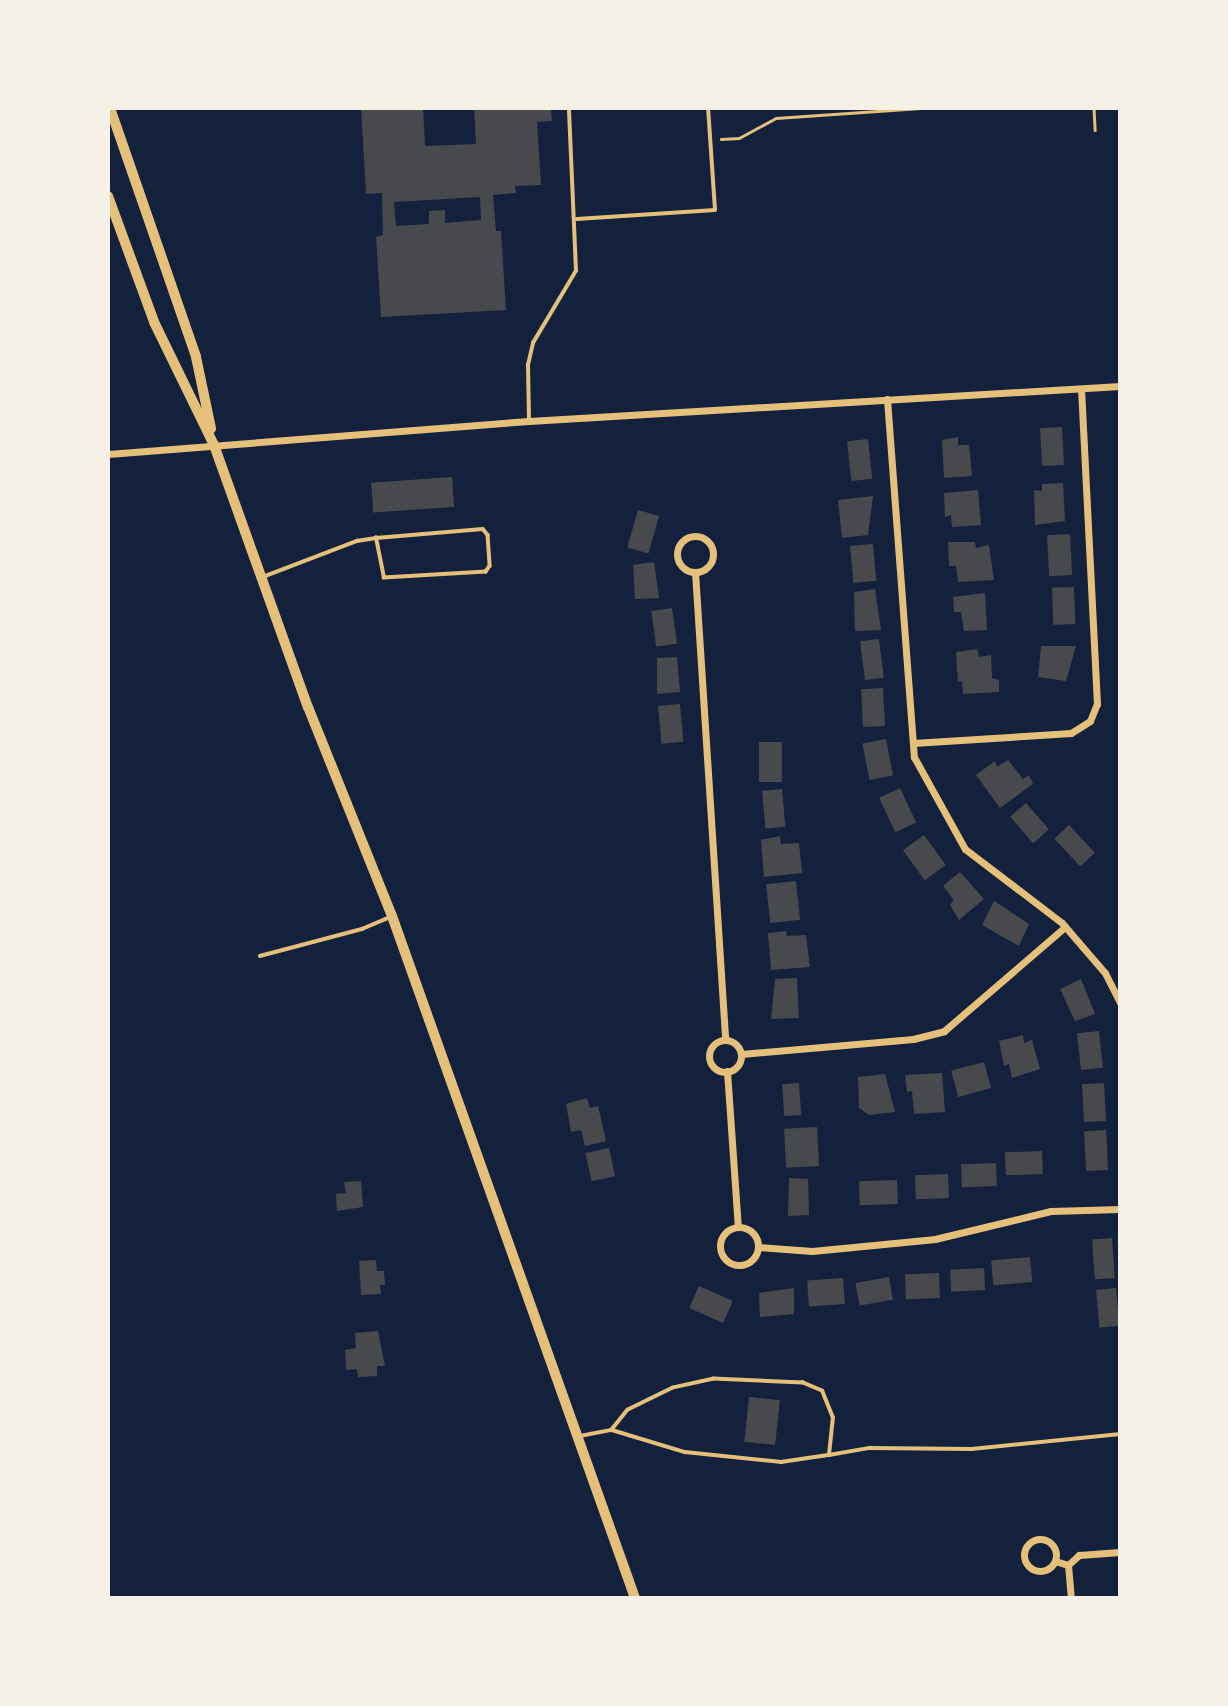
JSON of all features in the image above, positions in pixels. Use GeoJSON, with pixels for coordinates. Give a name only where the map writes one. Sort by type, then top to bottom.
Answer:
{"type":"FeatureCollection","features":[{"type":"Feature","properties":{"kind":"main road"},"geometry":{"type":"LineString","coordinates":[[110,108],[196,357],[214,444]]}},
{"type":"Feature","properties":{"kind":"main road"},"geometry":{"type":"LineString","coordinates":[[108,195],[154,322],[214,444],[261,578],[392,916],[635,1598]]}},
{"type":"Feature","properties":{"kind":"street"},"geometry":{"type":"LineString","coordinates":[[108,454],[528,421],[1119,386]]}},
{"type":"Feature","properties":{"kind":"street"},"geometry":{"type":"LineString","coordinates":[[913,743],[1072,733],[1090,721],[1097,704],[1081,389]]}},
{"type":"Feature","properties":{"kind":"street"},"geometry":{"type":"LineString","coordinates":[[887,399],[913,743],[923,776],[965,849],[1065,927],[1105,973],[1119,1002]]}},
{"type":"Feature","properties":{"kind":"street"},"geometry":{"type":"LineString","coordinates":[[694,536],[706,540],[712,550],[710,563],[695,572],[684,568],[677,552],[683,541],[694,536]]}},
{"type":"Feature","properties":{"kind":"street"},"geometry":{"type":"LineString","coordinates":[[695,572],[725,1040]]}},
{"type":"Feature","properties":{"kind":"street"},"geometry":{"type":"LineString","coordinates":[[741,1054],[913,1040],[944,1031],[1065,927]]}},
{"type":"Feature","properties":{"kind":"street"},"geometry":{"type":"LineString","coordinates":[[725,1040],[738,1045],[741,1054],[736,1068],[727,1071],[712,1065],[710,1054],[715,1044],[725,1040]]}},
{"type":"Feature","properties":{"kind":"street"},"geometry":{"type":"LineString","coordinates":[[727,1071],[738,1227]]}},
{"type":"Feature","properties":{"kind":"street"},"geometry":{"type":"LineString","coordinates":[[758,1247],[812,1251],[935,1239],[1051,1211],[1119,1209]]}},
{"type":"Feature","properties":{"kind":"street"},"geometry":{"type":"LineString","coordinates":[[738,1227],[752,1233],[758,1247]]}},
{"type":"Feature","properties":{"kind":"street"},"geometry":{"type":"LineString","coordinates":[[738,1227],[721,1241],[724,1257],[744,1264],[758,1247]]}},
{"type":"Feature","properties":{"kind":"street"},"geometry":{"type":"LineString","coordinates":[[1042,1539],[1052,1545],[1055,1561],[1043,1571],[1032,1570],[1025,1561],[1025,1550],[1032,1542],[1042,1539]]}},
{"type":"Feature","properties":{"kind":"street"},"geometry":{"type":"LineString","coordinates":[[1068,1565],[1079,1555],[1119,1552]]}},
{"type":"Feature","properties":{"kind":"street"},"geometry":{"type":"LineString","coordinates":[[1055,1561],[1068,1565]]}},
{"type":"Feature","properties":{"kind":"street"},"geometry":{"type":"LineString","coordinates":[[1068,1565],[1070,1598]]}},
{"type":"Feature","properties":{"kind":"lane"},"geometry":{"type":"LineString","coordinates":[[528,421],[531,354],[538,332],[576,271],[576,219],[569,108]]}},
{"type":"Feature","properties":{"kind":"lane"},"geometry":{"type":"LineString","coordinates":[[576,219],[715,210],[708,108]]}},
{"type":"Feature","properties":{"kind":"lane"},"geometry":{"type":"LineString","coordinates":[[261,578],[357,541],[376,538],[483,529],[488,535],[491,566],[486,572],[384,578],[376,538]]}},
{"type":"Feature","properties":{"kind":"lane"},"geometry":{"type":"LineString","coordinates":[[260,956],[362,929],[392,916]]}},
{"type":"Feature","properties":{"kind":"lane"},"geometry":{"type":"LineString","coordinates":[[612,1430],[628,1410],[673,1388],[714,1379],[803,1383],[822,1391],[833,1418],[829,1455]]}},
{"type":"Feature","properties":{"kind":"lane"},"geometry":{"type":"LineString","coordinates":[[578,1436],[612,1430],[685,1452],[722,1458],[781,1462],[869,1448],[972,1449],[1119,1434]]}},
{"type":"Feature","properties":{"kind":"path"},"geometry":{"type":"LineString","coordinates":[[710,140],[739,138],[776,118],[921,108]]}},
{"type":"Feature","properties":{"kind":"path"},"geometry":{"type":"LineString","coordinates":[[1094,108],[1095,130]]}},
{"type":"Feature","properties":{"kind":"building"},"geometry":{"type":"Polygon","coordinates":[[[361,108],[423,108],[425,146],[476,144],[474,108],[551,108],[552,121],[537,122],[541,185],[515,186],[516,193],[493,195],[496,231],[501,231],[506,310],[381,317],[376,237],[383,235],[382,193],[366,194],[361,108]],[[480,197],[394,202],[396,226],[429,224],[429,211],[445,210],[445,223],[481,220],[480,197]]]}},
{"type":"Feature","properties":{"kind":"building"},"geometry":{"type":"Polygon","coordinates":[[[1062,427],[1064,465],[1042,466],[1040,428],[1062,427]]]}},
{"type":"Feature","properties":{"kind":"building"},"geometry":{"type":"Polygon","coordinates":[[[958,437],[958,445],[969,445],[972,476],[944,478],[942,440],[958,437]]]}},
{"type":"Feature","properties":{"kind":"building"},"geometry":{"type":"Polygon","coordinates":[[[868,439],[872,479],[851,481],[847,441],[868,439]]]}},
{"type":"Feature","properties":{"kind":"building"},"geometry":{"type":"Polygon","coordinates":[[[452,477],[454,507],[373,513],[371,483],[452,477]]]}},
{"type":"Feature","properties":{"kind":"building"},"geometry":{"type":"Polygon","coordinates":[[[1063,483],[1065,521],[1035,525],[1034,490],[1042,491],[1042,484],[1063,483]]]}},
{"type":"Feature","properties":{"kind":"building"},"geometry":{"type":"Polygon","coordinates":[[[978,490],[981,525],[952,527],[951,515],[945,517],[944,493],[978,490]]]}},
{"type":"Feature","properties":{"kind":"building"},"geometry":{"type":"Polygon","coordinates":[[[873,496],[868,535],[842,538],[838,500],[873,496]]]}},
{"type":"Feature","properties":{"kind":"building"},"geometry":{"type":"Polygon","coordinates":[[[638,510],[659,516],[648,554],[627,547],[638,510]]]}},
{"type":"Feature","properties":{"kind":"building"},"geometry":{"type":"Polygon","coordinates":[[[1070,534],[1072,575],[1049,576],[1047,535],[1070,534]]]}},
{"type":"Feature","properties":{"kind":"building"},"geometry":{"type":"Polygon","coordinates":[[[948,542],[975,542],[976,548],[989,545],[994,580],[958,582],[956,566],[949,566],[948,542]]]}},
{"type":"Feature","properties":{"kind":"building"},"geometry":{"type":"Polygon","coordinates":[[[873,544],[876,581],[853,583],[850,546],[873,544]]]}},
{"type":"Feature","properties":{"kind":"building"},"geometry":{"type":"Polygon","coordinates":[[[654,562],[659,598],[635,599],[633,565],[654,562]]]}},
{"type":"Feature","properties":{"kind":"building"},"geometry":{"type":"Polygon","coordinates":[[[1074,587],[1075,624],[1053,625],[1052,588],[1074,587]]]}},
{"type":"Feature","properties":{"kind":"building"},"geometry":{"type":"Polygon","coordinates":[[[875,589],[881,630],[855,631],[854,592],[875,589]]]}},
{"type":"Feature","properties":{"kind":"building"},"geometry":{"type":"Polygon","coordinates":[[[985,593],[987,630],[964,631],[961,612],[954,612],[953,597],[985,593]]]}},
{"type":"Feature","properties":{"kind":"building"},"geometry":{"type":"Polygon","coordinates":[[[672,608],[677,644],[656,647],[651,611],[672,608]]]}},
{"type":"Feature","properties":{"kind":"building"},"geometry":{"type":"Polygon","coordinates":[[[879,639],[884,678],[865,680],[860,641],[879,639]]]}},
{"type":"Feature","properties":{"kind":"building"},"geometry":{"type":"Polygon","coordinates":[[[1041,646],[1076,646],[1066,681],[1038,677],[1041,646]]]}},
{"type":"Feature","properties":{"kind":"building"},"geometry":{"type":"Polygon","coordinates":[[[977,649],[979,657],[991,655],[992,678],[999,680],[999,692],[963,694],[962,681],[958,682],[956,652],[977,649]]]}},
{"type":"Feature","properties":{"kind":"building"},"geometry":{"type":"Polygon","coordinates":[[[677,657],[680,692],[657,694],[657,658],[677,657]]]}},
{"type":"Feature","properties":{"kind":"building"},"geometry":{"type":"Polygon","coordinates":[[[883,688],[885,726],[863,727],[861,689],[883,688]]]}},
{"type":"Feature","properties":{"kind":"building"},"geometry":{"type":"Polygon","coordinates":[[[680,704],[683,742],[661,744],[658,706],[680,704]]]}},
{"type":"Feature","properties":{"kind":"building"},"geometry":{"type":"Polygon","coordinates":[[[886,739],[893,775],[870,780],[862,744],[886,739]]]}},
{"type":"Feature","properties":{"kind":"building"},"geometry":{"type":"Polygon","coordinates":[[[759,742],[782,742],[782,782],[759,782],[759,742]]]}},
{"type":"Feature","properties":{"kind":"building"},"geometry":{"type":"Polygon","coordinates":[[[1008,760],[1023,779],[1029,775],[1033,784],[1000,808],[976,775],[995,761],[997,767],[1008,760]]]}},
{"type":"Feature","properties":{"kind":"building"},"geometry":{"type":"Polygon","coordinates":[[[900,788],[916,822],[895,832],[879,798],[900,788]]]}},
{"type":"Feature","properties":{"kind":"building"},"geometry":{"type":"Polygon","coordinates":[[[782,789],[785,827],[765,829],[762,791],[782,789]]]}},
{"type":"Feature","properties":{"kind":"building"},"geometry":{"type":"Polygon","coordinates":[[[1026,803],[1049,829],[1033,843],[1010,817],[1026,803]]]}},
{"type":"Feature","properties":{"kind":"building"},"geometry":{"type":"Polygon","coordinates":[[[1069,825],[1095,853],[1080,866],[1054,839],[1069,825]]]}},
{"type":"Feature","properties":{"kind":"building"},"geometry":{"type":"Polygon","coordinates":[[[924,835],[946,865],[925,880],[903,850],[924,835]]]}},
{"type":"Feature","properties":{"kind":"building"},"geometry":{"type":"Polygon","coordinates":[[[780,836],[781,844],[799,843],[802,873],[764,877],[761,840],[780,836]]]}},
{"type":"Feature","properties":{"kind":"building"},"geometry":{"type":"Polygon","coordinates":[[[960,872],[984,899],[959,920],[950,905],[954,900],[943,886],[960,872]]]}},
{"type":"Feature","properties":{"kind":"building"},"geometry":{"type":"Polygon","coordinates":[[[796,881],[800,920],[770,923],[766,884],[796,881]]]}},
{"type":"Feature","properties":{"kind":"building"},"geometry":{"type":"Polygon","coordinates":[[[994,901],[1029,924],[1019,946],[982,925],[994,901]]]}},
{"type":"Feature","properties":{"kind":"building"},"geometry":{"type":"Polygon","coordinates":[[[786,931],[787,936],[806,935],[810,967],[771,970],[768,933],[786,931]]]}},
{"type":"Feature","properties":{"kind":"building"},"geometry":{"type":"Polygon","coordinates":[[[797,978],[799,1018],[771,1019],[775,979],[797,978]]]}},
{"type":"Feature","properties":{"kind":"building"},"geometry":{"type":"Polygon","coordinates":[[[1081,979],[1095,1014],[1075,1021],[1060,989],[1081,979]]]}},
{"type":"Feature","properties":{"kind":"building"},"geometry":{"type":"Polygon","coordinates":[[[1099,1031],[1103,1068],[1081,1070],[1077,1033],[1099,1031]]]}},
{"type":"Feature","properties":{"kind":"building"},"geometry":{"type":"Polygon","coordinates":[[[1023,1035],[1024,1043],[1032,1040],[1040,1069],[1012,1078],[1009,1064],[1004,1066],[999,1041],[1023,1035]]]}},
{"type":"Feature","properties":{"kind":"building"},"geometry":{"type":"Polygon","coordinates":[[[984,1062],[991,1088],[958,1097],[951,1071],[984,1062]]]}},
{"type":"Feature","properties":{"kind":"building"},"geometry":{"type":"Polygon","coordinates":[[[942,1073],[945,1112],[914,1114],[912,1091],[907,1092],[905,1075],[942,1073]]]}},
{"type":"Feature","properties":{"kind":"building"},"geometry":{"type":"Polygon","coordinates":[[[885,1074],[895,1112],[869,1115],[859,1108],[858,1077],[885,1074]]]}},
{"type":"Feature","properties":{"kind":"building"},"geometry":{"type":"Polygon","coordinates":[[[799,1083],[801,1115],[784,1116],[782,1084],[799,1083]]]}},
{"type":"Feature","properties":{"kind":"building"},"geometry":{"type":"Polygon","coordinates":[[[1104,1083],[1106,1121],[1084,1122],[1082,1084],[1104,1083]]]}},
{"type":"Feature","properties":{"kind":"building"},"geometry":{"type":"Polygon","coordinates":[[[587,1098],[590,1108],[598,1106],[606,1141],[585,1146],[581,1130],[571,1132],[566,1104],[587,1098]]]}},
{"type":"Feature","properties":{"kind":"building"},"geometry":{"type":"Polygon","coordinates":[[[817,1127],[819,1166],[786,1168],[784,1129],[817,1127]]]}},
{"type":"Feature","properties":{"kind":"building"},"geometry":{"type":"Polygon","coordinates":[[[1106,1130],[1108,1170],[1086,1171],[1084,1131],[1106,1130]]]}},
{"type":"Feature","properties":{"kind":"building"},"geometry":{"type":"Polygon","coordinates":[[[609,1148],[615,1176],[592,1181],[586,1153],[609,1148]]]}},
{"type":"Feature","properties":{"kind":"building"},"geometry":{"type":"Polygon","coordinates":[[[1042,1151],[1043,1174],[1006,1175],[1005,1152],[1042,1151]]]}},
{"type":"Feature","properties":{"kind":"building"},"geometry":{"type":"Polygon","coordinates":[[[996,1163],[997,1186],[962,1187],[961,1164],[996,1163]]]}},
{"type":"Feature","properties":{"kind":"building"},"geometry":{"type":"Polygon","coordinates":[[[948,1174],[949,1198],[916,1199],[915,1175],[948,1174]]]}},
{"type":"Feature","properties":{"kind":"building"},"geometry":{"type":"Polygon","coordinates":[[[789,1178],[808,1179],[809,1215],[788,1216],[789,1178]]]}},
{"type":"Feature","properties":{"kind":"building"},"geometry":{"type":"Polygon","coordinates":[[[897,1180],[898,1204],[860,1205],[859,1181],[897,1180]]]}},
{"type":"Feature","properties":{"kind":"building"},"geometry":{"type":"Polygon","coordinates":[[[361,1181],[363,1207],[337,1211],[336,1194],[346,1193],[344,1182],[361,1181]]]}},
{"type":"Feature","properties":{"kind":"building"},"geometry":{"type":"Polygon","coordinates":[[[1112,1238],[1115,1278],[1095,1279],[1092,1239],[1112,1238]]]}},
{"type":"Feature","properties":{"kind":"building"},"geometry":{"type":"Polygon","coordinates":[[[1030,1257],[1032,1282],[993,1285],[991,1260],[1030,1257]]]}},
{"type":"Feature","properties":{"kind":"building"},"geometry":{"type":"Polygon","coordinates":[[[376,1260],[377,1271],[384,1271],[385,1285],[380,1285],[381,1294],[361,1295],[359,1261],[376,1260]]]}},
{"type":"Feature","properties":{"kind":"building"},"geometry":{"type":"Polygon","coordinates":[[[984,1268],[985,1290],[951,1292],[950,1270],[984,1268]]]}},
{"type":"Feature","properties":{"kind":"building"},"geometry":{"type":"Polygon","coordinates":[[[939,1273],[940,1298],[906,1299],[905,1274],[939,1273]]]}},
{"type":"Feature","properties":{"kind":"building"},"geometry":{"type":"Polygon","coordinates":[[[889,1277],[893,1300],[860,1306],[856,1283],[889,1277]]]}},
{"type":"Feature","properties":{"kind":"building"},"geometry":{"type":"Polygon","coordinates":[[[843,1278],[845,1304],[809,1306],[807,1281],[843,1278]]]}},
{"type":"Feature","properties":{"kind":"building"},"geometry":{"type":"Polygon","coordinates":[[[699,1286],[733,1301],[723,1323],[689,1308],[699,1286]]]}},
{"type":"Feature","properties":{"kind":"building"},"geometry":{"type":"Polygon","coordinates":[[[794,1288],[794,1314],[760,1317],[759,1293],[794,1288]]]}},
{"type":"Feature","properties":{"kind":"building"},"geometry":{"type":"Polygon","coordinates":[[[1116,1288],[1119,1326],[1099,1328],[1096,1290],[1116,1288]]]}},
{"type":"Feature","properties":{"kind":"building"},"geometry":{"type":"Polygon","coordinates":[[[378,1331],[385,1366],[377,1366],[377,1376],[358,1377],[357,1369],[346,1370],[345,1350],[356,1348],[355,1333],[378,1331]]]}},
{"type":"Feature","properties":{"kind":"building"},"geometry":{"type":"Polygon","coordinates":[[[749,1397],[780,1400],[775,1445],[744,1442],[749,1397]]]}}]}
